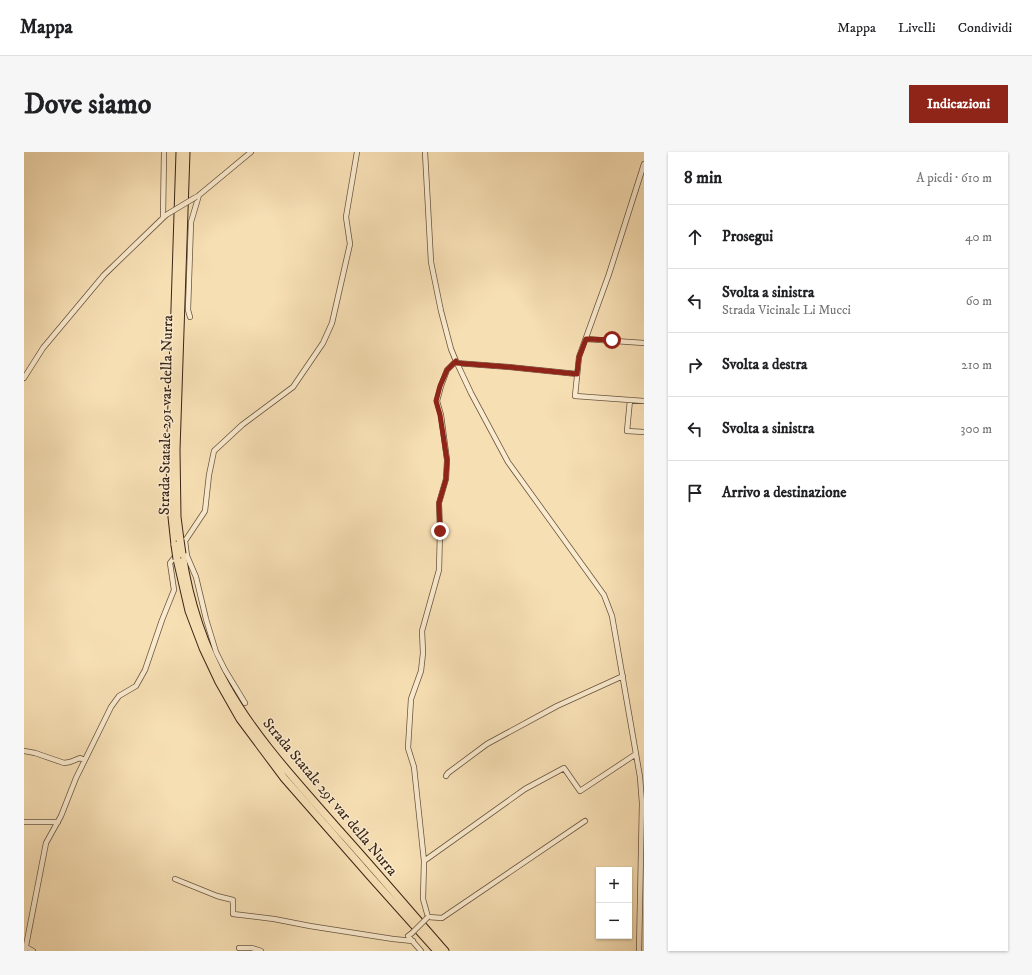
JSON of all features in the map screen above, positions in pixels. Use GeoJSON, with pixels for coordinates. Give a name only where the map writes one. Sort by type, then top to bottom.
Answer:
{"type":"FeatureCollection","features":[{"type":"Feature","properties":{"kind":"highway","name":"Strada Statale 291 var della Nurra"},"geometry":{"type":"LineString","coordinates":[[180,152],[170,464],[172,517],[180,542]]}},
{"type":"Feature","properties":{"kind":"highway","name":"Strada Statale 291 var della Nurra"},"geometry":{"type":"LineString","coordinates":[[186,152],[176,450],[177,517],[180,542],[179,556],[189,611],[218,682],[240,719],[284,778],[437,951]]}},
{"type":"Feature","properties":{"kind":"highway","name":"Strada Statale 291 var della Nurra"},"geometry":{"type":"LineString","coordinates":[[179,556],[207,645],[225,684],[244,715],[289,774],[445,951]]}},
{"type":"Feature","properties":{"kind":"street"},"geometry":{"type":"LineString","coordinates":[[164,152],[165,216]]}},
{"type":"Feature","properties":{"kind":"street"},"geometry":{"type":"LineString","coordinates":[[24,378],[43,348],[104,275],[165,216],[198,196],[251,152]]}},
{"type":"Feature","properties":{"kind":"street"},"geometry":{"type":"LineString","coordinates":[[33,951],[25,949],[46,843],[58,822],[84,760],[111,707],[120,696],[136,686],[145,670],[174,590],[170,563],[180,542],[206,511],[209,474],[214,451],[242,425],[293,387],[323,343],[332,324],[350,244],[346,217],[357,152]]}},
{"type":"Feature","properties":{"kind":"street"},"geometry":{"type":"LineString","coordinates":[[425,152],[431,262],[441,311],[456,362],[471,394],[508,462],[604,595],[612,616],[640,777],[642,803],[642,873],[639,951]]}},
{"type":"Feature","properties":{"kind":"street"},"geometry":{"type":"LineString","coordinates":[[644,164],[609,274],[579,357],[574,396],[644,401]]}},
{"type":"Feature","properties":{"kind":"street"},"geometry":{"type":"LineString","coordinates":[[190,317],[188,310],[191,222],[198,196]]}},
{"type":"Feature","properties":{"kind":"street"},"geometry":{"type":"LineString","coordinates":[[586,339],[644,343]]}},
{"type":"Feature","properties":{"kind":"street"},"geometry":{"type":"LineString","coordinates":[[428,917],[423,899],[424,861],[414,767],[408,748],[411,699],[421,671],[423,653],[422,631],[439,570],[439,503],[446,479],[447,460],[440,415],[436,401],[440,386],[447,370],[456,362],[577,374]]}},
{"type":"Feature","properties":{"kind":"street"},"geometry":{"type":"LineString","coordinates":[[630,400],[627,432],[644,432]]}},
{"type":"Feature","properties":{"kind":"street"},"geometry":{"type":"LineString","coordinates":[[180,542],[196,577],[216,652],[245,703]]}},
{"type":"Feature","properties":{"kind":"street"},"geometry":{"type":"LineString","coordinates":[[446,776],[487,744],[557,706],[623,676]]}},
{"type":"Feature","properties":{"kind":"street"},"geometry":{"type":"LineString","coordinates":[[24,752],[35,753],[64,762],[70,762],[80,758],[84,760]]}},
{"type":"Feature","properties":{"kind":"street"},"geometry":{"type":"LineString","coordinates":[[424,861],[525,789],[564,768],[580,792],[636,754]]}},
{"type":"Feature","properties":{"kind":"street"},"geometry":{"type":"LineString","coordinates":[[421,951],[408,936],[428,917],[442,918],[584,821]]}},
{"type":"Feature","properties":{"kind":"street"},"geometry":{"type":"LineString","coordinates":[[24,822],[58,822]]}},
{"type":"Feature","properties":{"kind":"street"},"geometry":{"type":"LineString","coordinates":[[175,879],[217,896],[233,900],[233,914],[274,919],[317,928],[413,941]]}},
{"type":"Feature","properties":{"kind":"street"},"geometry":{"type":"LineString","coordinates":[[239,948],[252,948],[261,951]]}},
{"type":"Feature","properties":{"kind":"route"},"geometry":{"type":"LineString","coordinates":[[440,531],[439,503],[446,479],[447,460],[440,415],[436,401],[440,386],[447,370],[456,361],[456,363],[481,364],[577,374],[579,357],[586,339],[612,340]]}}]}
